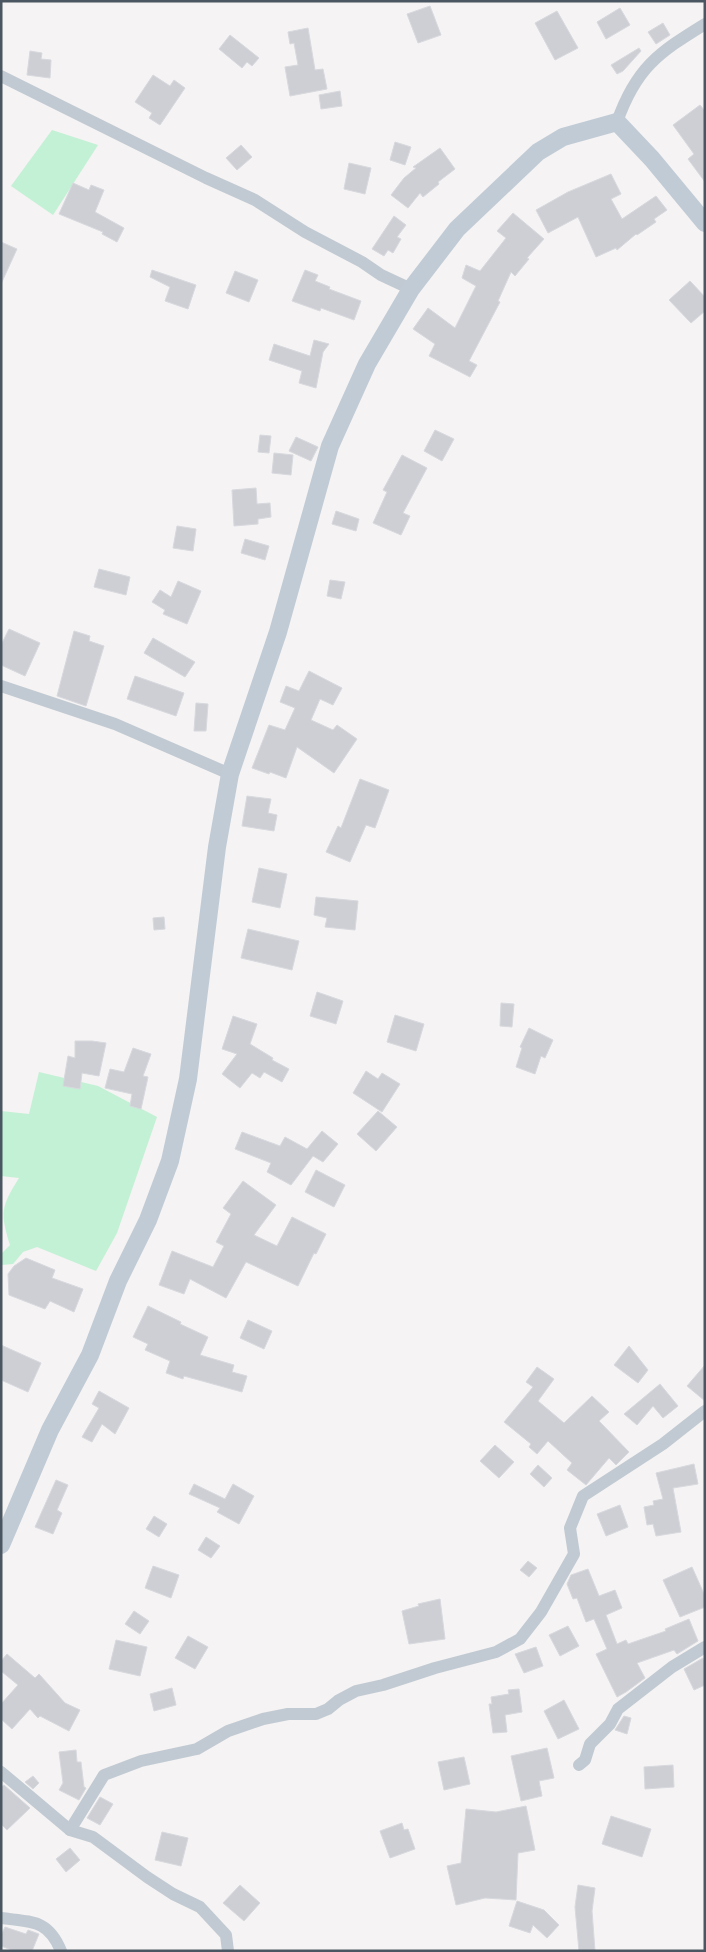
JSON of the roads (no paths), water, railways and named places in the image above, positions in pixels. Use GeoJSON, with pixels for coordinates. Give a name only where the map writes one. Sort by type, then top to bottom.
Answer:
{"type":"FeatureCollection","features":[{"type":"Feature","properties":{"kind":"main road"},"geometry":{"type":"LineString","coordinates":[[1,1545],[5,1525],[50,1430],[90,1355],[118,1281],[148,1220],[170,1161],[188,1079],[217,847],[230,774],[278,632],[330,446],[367,364],[411,288],[457,229],[538,152],[563,137],[617,122],[652,159],[705,223]]}},
{"type":"Feature","properties":{"kind":"street"},"geometry":{"type":"LineString","coordinates":[[617,122],[633,84],[645,68],[662,53],[705,24]]}},
{"type":"Feature","properties":{"kind":"street"},"geometry":{"type":"LineString","coordinates":[[1,76],[107,130],[255,200],[305,232],[362,262],[381,276],[411,288]]}},
{"type":"Feature","properties":{"kind":"street"},"geometry":{"type":"LineString","coordinates":[[1,686],[115,724],[230,774]]}},
{"type":"Feature","properties":{"kind":"street"},"geometry":{"type":"LineString","coordinates":[[70,1830],[104,1775],[141,1762],[198,1749],[228,1731],[263,1719],[288,1714],[316,1714],[328,1709],[339,1700],[356,1691],[496,1652],[520,1638],[541,1612],[574,1554],[570,1528],[583,1496],[663,1444],[705,1411]]}},
{"type":"Feature","properties":{"kind":"street"},"geometry":{"type":"LineString","coordinates":[[579,1765],[585,1760],[590,1744],[610,1724],[618,1709],[672,1667],[705,1647]]}},
{"type":"Feature","properties":{"kind":"street"},"geometry":{"type":"LineString","coordinates":[[1,1772],[70,1830],[93,1837],[147,1877],[173,1894],[200,1907],[226,1935],[228,1951]]}},
{"type":"Feature","properties":{"kind":"street"},"geometry":{"type":"LineString","coordinates":[[1,1918],[38,1923],[56,1938],[61,1951]]}}]}
